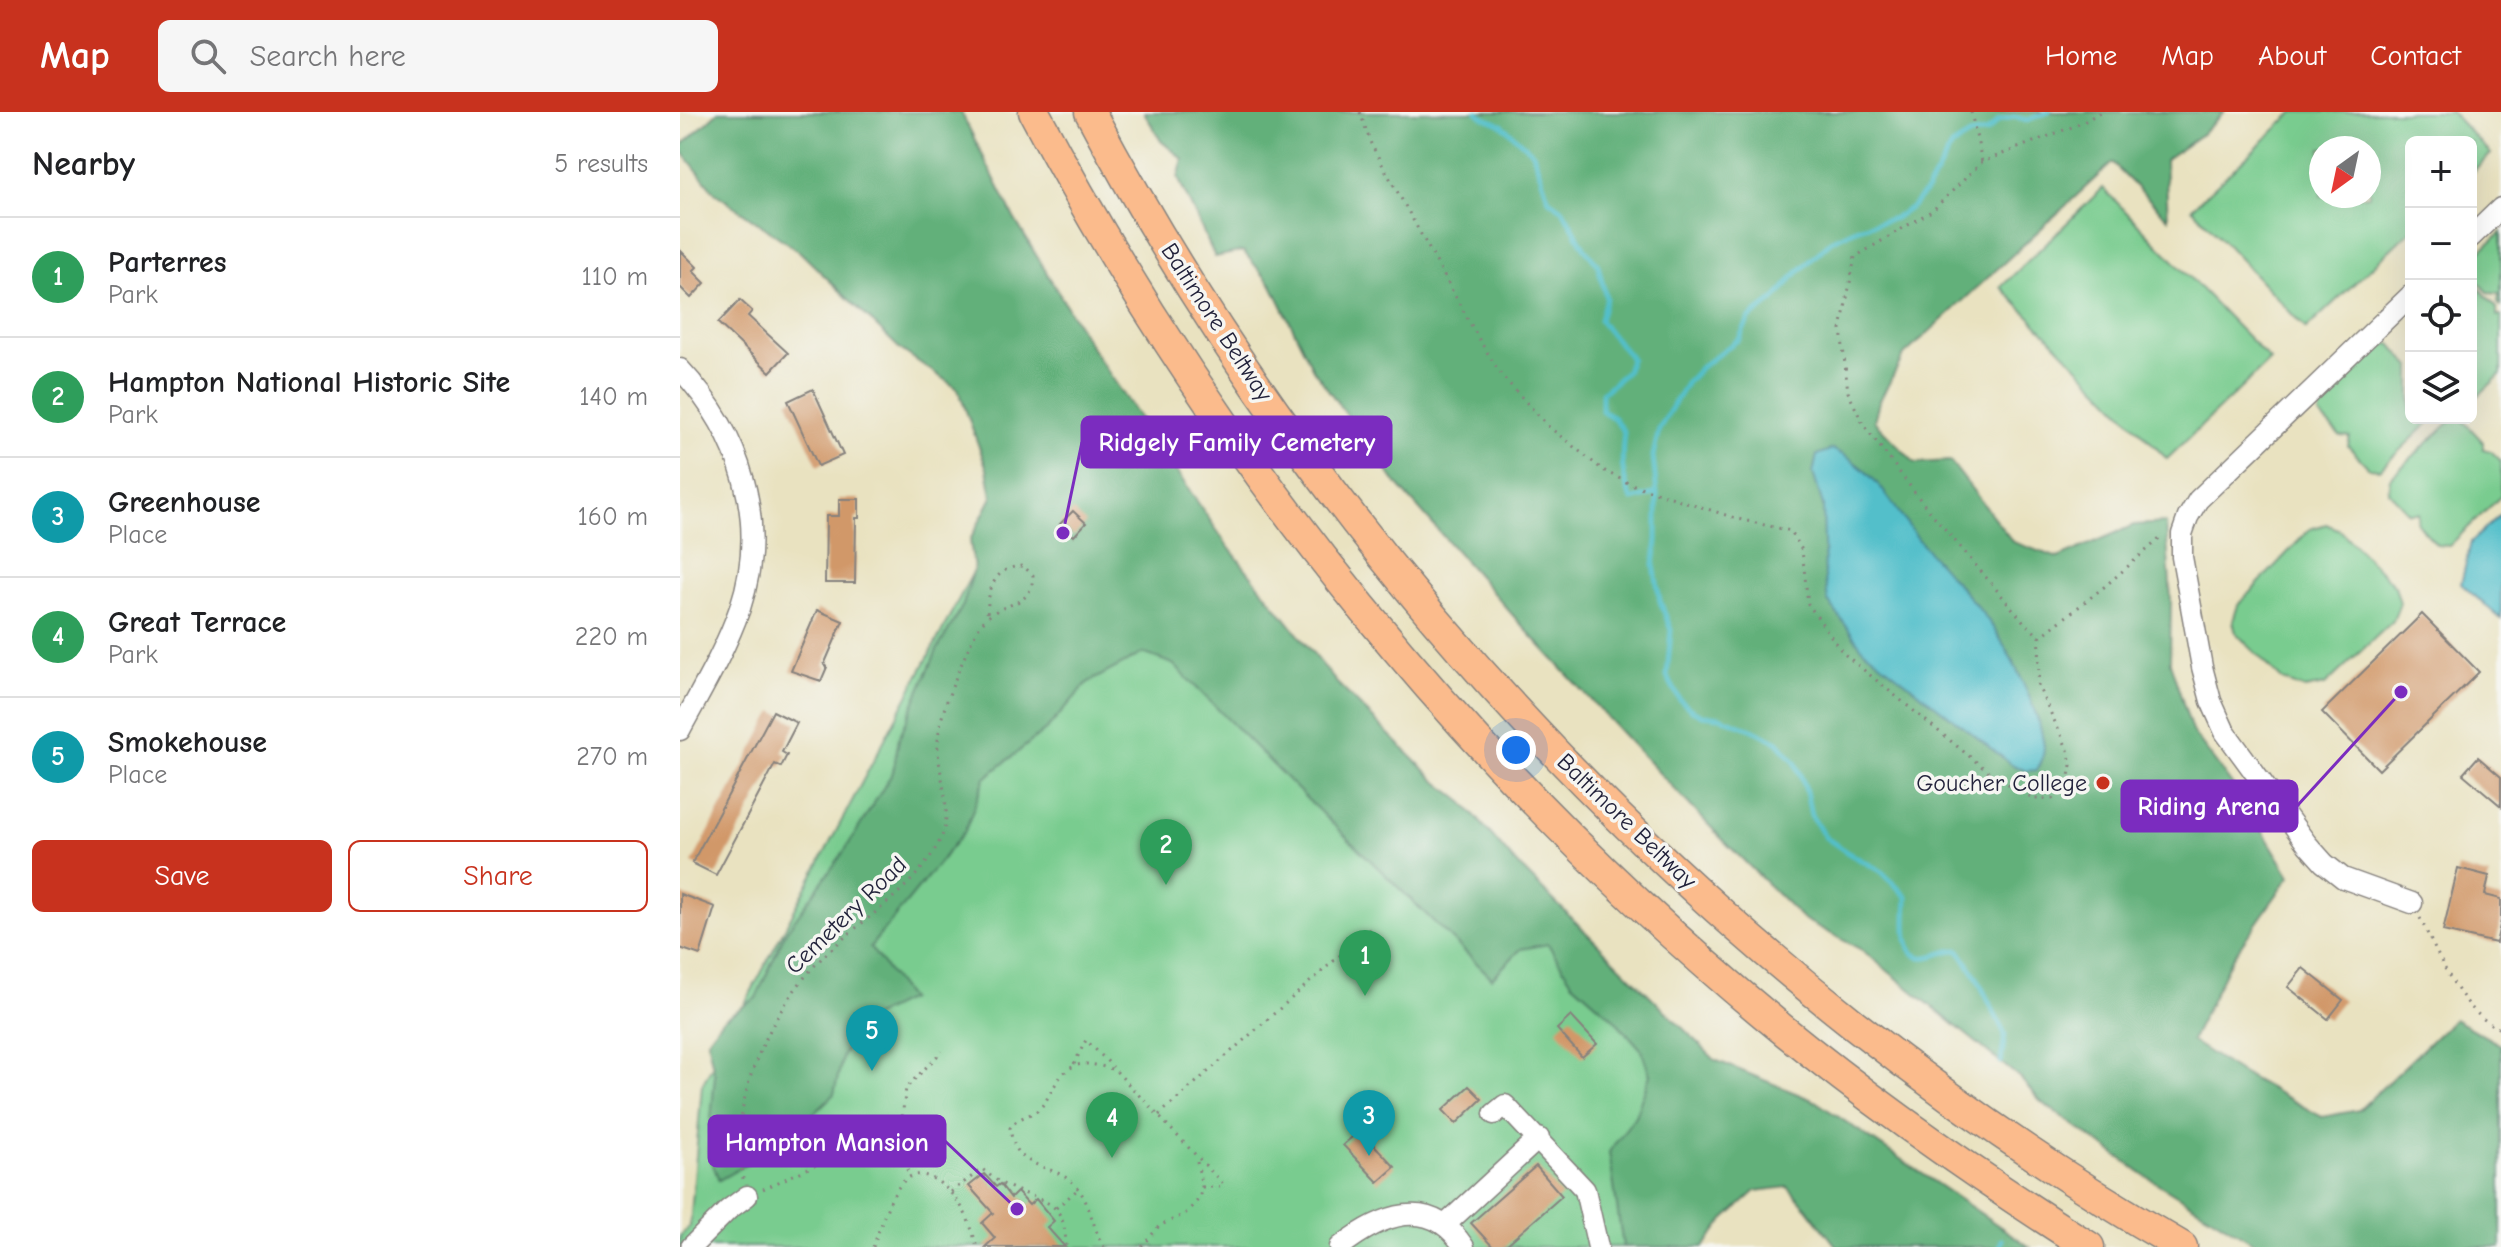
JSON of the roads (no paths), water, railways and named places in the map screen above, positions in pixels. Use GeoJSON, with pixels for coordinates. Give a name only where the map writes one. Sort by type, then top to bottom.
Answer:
{"type":"FeatureCollection","features":[{"type":"Feature","properties":{"kind":"highway","name":"Baltimore Beltway"},"geometry":{"type":"LineString","coordinates":[[1034,112],[1113,253],[1176,354],[1250,462],[1402,656],[1497,762],[1608,874],[1782,1029],[1897,1118],[2014,1200],[2089,1247]]}},
{"type":"Feature","properties":{"kind":"highway","name":"Baltimore Beltway"},"geometry":{"type":"LineString","coordinates":[[1090,112],[1216,325],[1290,433],[1366,536],[1447,634],[1530,726],[1638,836],[1814,991],[1927,1080],[2040,1159],[2182,1247]]}},
{"type":"Feature","properties":{"kind":"street"},"geometry":{"type":"LineString","coordinates":[[2477,231],[2501,208]]}},
{"type":"Feature","properties":{"kind":"street"},"geometry":{"type":"LineString","coordinates":[[2405,301],[2198,500],[2182,534],[2182,557],[2202,667],[2211,701],[2225,732],[2324,863],[2343,878],[2412,903]]}},
{"type":"Feature","properties":{"kind":"street"},"geometry":{"type":"LineString","coordinates":[[680,369],[699,389],[737,453],[746,489],[751,538],[748,575],[740,608],[680,730]]}},
{"type":"Feature","properties":{"kind":"street"},"geometry":{"type":"LineString","coordinates":[[1494,1114],[1505,1105],[1585,1190],[1598,1247]]}},
{"type":"Feature","properties":{"kind":"street"},"geometry":{"type":"LineString","coordinates":[[1445,1225],[1539,1138]]}},
{"type":"Feature","properties":{"kind":"street"},"geometry":{"type":"LineString","coordinates":[[691,1247],[728,1210],[747,1196]]}},
{"type":"Feature","properties":{"kind":"street"},"geometry":{"type":"LineString","coordinates":[[1340,1247],[1392,1216],[1413,1214],[1445,1225],[1464,1247]]}},
{"type":"Feature","properties":{"kind":"water"},"geometry":{"type":"Polygon","coordinates":[[[1832,449],[1860,467],[1882,488],[1927,550],[1992,626],[2021,678],[2036,716],[2044,747],[2037,770],[2026,771],[2011,764],[1863,649],[1828,601],[1823,505],[1813,473],[1817,455],[1832,449]]]}},
{"type":"Feature","properties":{"kind":"water"},"geometry":{"type":"Polygon","coordinates":[[[2501,514],[2501,619],[2461,584],[2471,542],[2501,514]]]}},
{"type":"Feature","properties":{"kind":"waterway"},"geometry":{"type":"LineString","coordinates":[[1477,112],[1502,125],[1533,153],[1549,200],[1563,210],[1598,265],[1606,298],[1600,320],[1631,359],[1626,372],[1602,393],[1602,411],[1614,418],[1624,432],[1623,467],[1632,500],[1657,493],[1654,565],[1660,601],[1671,630],[1667,676],[1680,700],[1702,715],[1720,717],[1778,742],[1795,762],[1811,815],[1825,837],[1881,871],[1907,897],[1906,934],[1912,952],[1927,957],[1959,950],[1976,976],[2005,1034],[2001,1062]]}},
{"type":"Feature","properties":{"kind":"waterway"},"geometry":{"type":"LineString","coordinates":[[1657,495],[1653,456],[1659,429],[1687,382],[1701,367],[1739,339],[1749,319],[1777,297],[1831,241],[1858,228],[1895,218],[1914,205],[1928,188],[1952,146],[1970,135],[1987,132],[1999,120],[2014,117],[2027,120],[2049,112]]}},
{"type":"Feature","properties":{"kind":"waterway"},"geometry":{"type":"LineString","coordinates":[[2000,1247],[2002,1240]]}},
{"type":"Feature","properties":{"kind":"place","name":"Ridgely Family Cemetery"},"geometry":{"type":"Point","coordinates":[1063,533]}},
{"type":"Feature","properties":{"kind":"place","name":"Riding Arena"},"geometry":{"type":"Point","coordinates":[2401,692]}},
{"type":"Feature","properties":{"kind":"place","name":"Goucher College"},"geometry":{"type":"Point","coordinates":[2103,783]}},
{"type":"Feature","properties":{"kind":"place","name":"Hampton National Historic Site"},"geometry":{"type":"Point","coordinates":[1166,885]}},
{"type":"Feature","properties":{"kind":"place","name":"Parterres"},"geometry":{"type":"Point","coordinates":[1365,996]}},
{"type":"Feature","properties":{"kind":"place","name":"Smokehouse"},"geometry":{"type":"Point","coordinates":[872,1071]}},
{"type":"Feature","properties":{"kind":"place","name":"Greenhouse"},"geometry":{"type":"Point","coordinates":[1369,1156]}},
{"type":"Feature","properties":{"kind":"place","name":"Great Terrace"},"geometry":{"type":"Point","coordinates":[1112,1158]}},
{"type":"Feature","properties":{"kind":"place","name":"Hampton Mansion"},"geometry":{"type":"Point","coordinates":[1017,1209]}}]}
